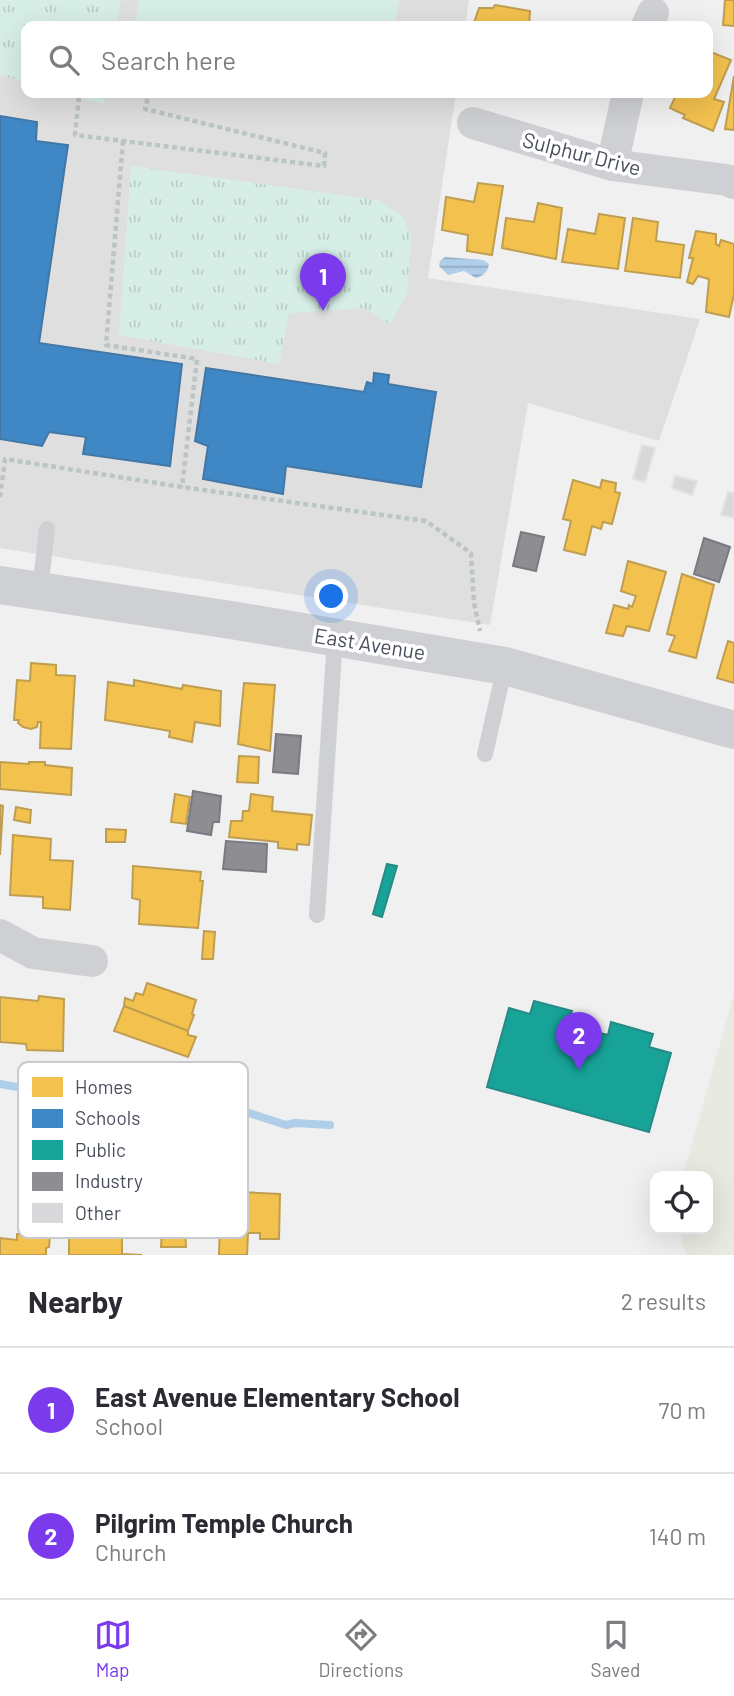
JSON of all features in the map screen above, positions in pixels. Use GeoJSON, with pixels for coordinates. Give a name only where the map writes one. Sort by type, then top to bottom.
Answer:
{"type":"FeatureCollection","features":[{"type":"Feature","properties":{"kind":"street"},"geometry":{"type":"LineString","coordinates":[[612,165],[627,98]]}},
{"type":"Feature","properties":{"kind":"street","name":"Sulphur Drive"},"geometry":{"type":"LineString","coordinates":[[473,123],[612,165],[734,183]]}},
{"type":"Feature","properties":{"kind":"street","name":"East Avenue"},"geometry":{"type":"LineString","coordinates":[[0,585],[505,666],[734,730]]}},
{"type":"Feature","properties":{"kind":"street"},"geometry":{"type":"LineString","coordinates":[[0,934],[33,953],[92,961]]}},
{"type":"Feature","properties":{"kind":"lane"},"geometry":{"type":"LineString","coordinates":[[40,590],[47,529]]}},
{"type":"Feature","properties":{"kind":"lane"},"geometry":{"type":"LineString","coordinates":[[317,915],[335,638]]}},
{"type":"Feature","properties":{"kind":"lane"},"geometry":{"type":"LineString","coordinates":[[485,754],[505,666]]}},
{"type":"Feature","properties":{"kind":"path"},"geometry":{"type":"LineString","coordinates":[[79,98],[75,135],[324,166],[325,153],[145,109],[148,98]]}},
{"type":"Feature","properties":{"kind":"path"},"geometry":{"type":"LineString","coordinates":[[123,141],[106,345],[197,359],[181,487]]}},
{"type":"Feature","properties":{"kind":"path"},"geometry":{"type":"LineString","coordinates":[[0,497],[5,459],[426,521],[471,553],[474,603],[480,633]]}},
{"type":"Feature","properties":{"kind":"shaded area"},"geometry":{"type":"Polygon","coordinates":[[[0,0],[469,0],[466,21],[21,21],[21,98],[455,98],[428,278],[700,319],[659,441],[528,403],[490,625],[0,548],[0,0]]]}},
{"type":"Feature","properties":{"kind":"shaded area"},"geometry":{"type":"Polygon","coordinates":[[[734,993],[734,1255],[686,1255],[680,1234],[713,1234],[713,1171],[684,1171],[734,993]]]}},
{"type":"Feature","properties":{"kind":"green space"},"geometry":{"type":"Polygon","coordinates":[[[0,0],[121,0],[118,21],[21,21],[21,81],[0,75],[0,0]]]}},
{"type":"Feature","properties":{"kind":"green space"},"geometry":{"type":"Polygon","coordinates":[[[139,0],[399,0],[396,21],[136,21],[139,0]]]}},
{"type":"Feature","properties":{"kind":"green space"},"geometry":{"type":"Polygon","coordinates":[[[82,98],[105,98],[104,104],[82,98]]]}},
{"type":"Feature","properties":{"kind":"green space"},"geometry":{"type":"Polygon","coordinates":[[[131,166],[378,200],[403,216],[411,237],[407,294],[390,324],[364,308],[289,313],[279,364],[119,335],[131,166]]]}},
{"type":"Feature","properties":{"kind":"water"},"geometry":{"type":"Polygon","coordinates":[[[445,257],[483,260],[489,264],[488,269],[476,278],[464,271],[448,275],[439,266],[445,257]]]}},
{"type":"Feature","properties":{"kind":"building: Homes"},"geometry":{"type":"Polygon","coordinates":[[[725,0],[734,0],[734,26],[723,25],[725,0]]]}},
{"type":"Feature","properties":{"kind":"building: Homes"},"geometry":{"type":"Polygon","coordinates":[[[495,5],[530,11],[529,21],[475,21],[479,8],[493,8],[495,5]]]}},
{"type":"Feature","properties":{"kind":"building: Homes"},"geometry":{"type":"Polygon","coordinates":[[[713,53],[731,60],[714,99],[724,102],[713,131],[683,118],[685,115],[670,108],[675,98],[713,98],[713,53]]]}},
{"type":"Feature","properties":{"kind":"building: Homes"},"geometry":{"type":"Polygon","coordinates":[[[734,76],[734,130],[725,129],[734,76]]]}},
{"type":"Feature","properties":{"kind":"building: Homes"},"geometry":{"type":"Polygon","coordinates":[[[478,183],[503,186],[492,255],[467,251],[468,235],[442,230],[446,197],[474,202],[478,183]]]}},
{"type":"Feature","properties":{"kind":"building: Homes"},"geometry":{"type":"Polygon","coordinates":[[[538,203],[562,208],[556,259],[502,248],[506,218],[534,222],[538,203]]]}},
{"type":"Feature","properties":{"kind":"building: Homes"},"geometry":{"type":"Polygon","coordinates":[[[599,214],[625,218],[618,269],[562,262],[568,229],[595,234],[599,214]]]}},
{"type":"Feature","properties":{"kind":"building: Homes"},"geometry":{"type":"Polygon","coordinates":[[[633,218],[658,222],[656,241],[684,245],[680,278],[625,271],[633,218]]]}},
{"type":"Feature","properties":{"kind":"building: Homes"},"geometry":{"type":"Polygon","coordinates":[[[696,231],[716,234],[716,244],[719,246],[721,240],[734,244],[734,294],[729,317],[706,312],[709,279],[698,276],[693,284],[687,282],[693,258],[689,258],[696,231]]]}},
{"type":"Feature","properties":{"kind":"building: Homes"},"geometry":{"type":"Polygon","coordinates":[[[573,480],[600,488],[602,480],[616,483],[615,492],[620,493],[612,524],[603,522],[601,529],[592,526],[585,555],[564,550],[571,521],[563,519],[573,480]]]}},
{"type":"Feature","properties":{"kind":"building: Homes"},"geometry":{"type":"Polygon","coordinates":[[[628,561],[666,572],[649,631],[627,626],[623,636],[606,633],[614,605],[628,609],[629,605],[632,607],[636,596],[621,591],[628,561]]]}},
{"type":"Feature","properties":{"kind":"building: Homes"},"geometry":{"type":"Polygon","coordinates":[[[682,574],[714,585],[696,658],[669,651],[675,636],[667,634],[682,574]]]}},
{"type":"Feature","properties":{"kind":"building: Homes"},"geometry":{"type":"Polygon","coordinates":[[[728,641],[734,643],[734,683],[717,678],[728,641]]]}},
{"type":"Feature","properties":{"kind":"building: Homes"},"geometry":{"type":"Polygon","coordinates":[[[31,663],[56,665],[56,675],[75,676],[71,749],[40,748],[41,722],[31,729],[23,727],[18,723],[19,720],[14,720],[17,680],[30,681],[31,663]]]}},
{"type":"Feature","properties":{"kind":"building: Homes"},"geometry":{"type":"Polygon","coordinates":[[[134,680],[182,689],[183,685],[221,691],[220,726],[195,722],[192,742],[169,737],[170,731],[105,720],[108,682],[134,686],[134,680]]]}},
{"type":"Feature","properties":{"kind":"building: Homes"},"geometry":{"type":"Polygon","coordinates":[[[244,683],[275,685],[270,751],[238,744],[244,683]]]}},
{"type":"Feature","properties":{"kind":"building: Homes"},"geometry":{"type":"Polygon","coordinates":[[[239,756],[259,757],[258,783],[237,782],[239,756]]]}},
{"type":"Feature","properties":{"kind":"building: Homes"},"geometry":{"type":"Polygon","coordinates":[[[0,762],[45,762],[45,765],[72,768],[71,795],[0,789],[0,762]]]}},
{"type":"Feature","properties":{"kind":"building: Homes"},"geometry":{"type":"Polygon","coordinates":[[[175,794],[190,797],[186,824],[171,822],[175,794]]]}},
{"type":"Feature","properties":{"kind":"building: Homes"},"geometry":{"type":"Polygon","coordinates":[[[251,794],[273,797],[272,811],[312,815],[309,845],[297,844],[297,850],[278,848],[278,842],[229,837],[231,821],[242,821],[243,811],[249,811],[251,794]]]}},
{"type":"Feature","properties":{"kind":"building: Homes"},"geometry":{"type":"Polygon","coordinates":[[[0,805],[3,806],[0,855],[0,805]]]}},
{"type":"Feature","properties":{"kind":"building: Homes"},"geometry":{"type":"Polygon","coordinates":[[[16,807],[31,810],[30,823],[14,820],[16,807]]]}},
{"type":"Feature","properties":{"kind":"building: Homes"},"geometry":{"type":"Polygon","coordinates":[[[106,829],[126,830],[125,842],[106,842],[106,829]]]}},
{"type":"Feature","properties":{"kind":"building: Homes"},"geometry":{"type":"Polygon","coordinates":[[[13,835],[51,839],[50,860],[73,861],[70,910],[43,908],[43,897],[10,895],[13,835]]]}},
{"type":"Feature","properties":{"kind":"building: Homes"},"geometry":{"type":"Polygon","coordinates":[[[133,866],[201,872],[200,881],[203,881],[198,928],[139,924],[140,900],[132,898],[133,866]]]}},
{"type":"Feature","properties":{"kind":"building: Homes"},"geometry":{"type":"Polygon","coordinates":[[[204,931],[215,932],[213,959],[202,959],[204,931]]]}},
{"type":"Feature","properties":{"kind":"building: Homes"},"geometry":{"type":"Polygon","coordinates":[[[147,983],[196,1000],[188,1031],[124,1006],[125,998],[133,1001],[136,993],[143,995],[147,983]]]}},
{"type":"Feature","properties":{"kind":"building: Homes"},"geometry":{"type":"Polygon","coordinates":[[[39,996],[64,999],[63,1051],[27,1050],[26,1044],[0,1042],[0,997],[38,1001],[39,996]]]}},
{"type":"Feature","properties":{"kind":"building: Homes"},"geometry":{"type":"Polygon","coordinates":[[[124,1006],[188,1031],[188,1035],[196,1037],[188,1057],[114,1031],[124,1006]]]}},
{"type":"Feature","properties":{"kind":"building: Homes"},"geometry":{"type":"Polygon","coordinates":[[[248,1192],[280,1194],[279,1239],[260,1239],[260,1233],[248,1233],[248,1192]]]}},
{"type":"Feature","properties":{"kind":"building: Homes"},"geometry":{"type":"Polygon","coordinates":[[[17,1234],[18,1238],[50,1238],[46,1255],[0,1255],[0,1238],[17,1240],[17,1234]]]}},
{"type":"Feature","properties":{"kind":"building: Homes"},"geometry":{"type":"Polygon","coordinates":[[[69,1238],[122,1238],[122,1254],[142,1255],[69,1255],[69,1238]]]}},
{"type":"Feature","properties":{"kind":"building: Homes"},"geometry":{"type":"Polygon","coordinates":[[[162,1238],[186,1238],[186,1247],[161,1247],[162,1238]]]}},
{"type":"Feature","properties":{"kind":"building: Homes"},"geometry":{"type":"Polygon","coordinates":[[[220,1238],[248,1238],[247,1255],[219,1255],[220,1238]]]}},
{"type":"Feature","properties":{"kind":"building: Schools"},"geometry":{"type":"Polygon","coordinates":[[[0,116],[37,122],[36,141],[68,145],[39,343],[182,364],[170,466],[83,454],[86,437],[49,432],[42,446],[0,439],[0,116]]]}},
{"type":"Feature","properties":{"kind":"building: Schools"},"geometry":{"type":"Polygon","coordinates":[[[206,368],[364,392],[367,382],[373,384],[374,373],[389,375],[388,384],[436,392],[421,487],[286,466],[283,494],[203,479],[208,446],[195,441],[206,368]]]}},
{"type":"Feature","properties":{"kind":"building: Public"},"geometry":{"type":"Polygon","coordinates":[[[387,864],[397,866],[382,917],[373,914],[387,864]]]}},
{"type":"Feature","properties":{"kind":"building: Public"},"geometry":{"type":"Polygon","coordinates":[[[534,1001],[572,1011],[568,1025],[608,1035],[611,1022],[653,1034],[649,1047],[671,1053],[649,1132],[487,1087],[509,1008],[530,1014],[534,1001]]]}},
{"type":"Feature","properties":{"kind":"building: Industry"},"geometry":{"type":"Polygon","coordinates":[[[521,532],[544,537],[536,571],[513,566],[521,532]]]}},
{"type":"Feature","properties":{"kind":"building: Industry"},"geometry":{"type":"Polygon","coordinates":[[[704,538],[730,547],[719,582],[694,574],[704,538]]]}},
{"type":"Feature","properties":{"kind":"building: Industry"},"geometry":{"type":"Polygon","coordinates":[[[276,734],[301,736],[298,774],[273,772],[276,734]]]}},
{"type":"Feature","properties":{"kind":"building: Industry"},"geometry":{"type":"Polygon","coordinates":[[[193,791],[221,796],[219,822],[213,822],[211,835],[187,831],[193,791]]]}},
{"type":"Feature","properties":{"kind":"building: Industry"},"geometry":{"type":"Polygon","coordinates":[[[226,841],[267,844],[266,872],[223,869],[226,841]]]}},
{"type":"Feature","properties":{"kind":"building: Other"},"geometry":{"type":"Polygon","coordinates":[[[642,445],[655,448],[645,482],[633,479],[642,445]]]}},
{"type":"Feature","properties":{"kind":"building: Other"},"geometry":{"type":"Polygon","coordinates":[[[675,476],[697,481],[692,495],[672,488],[675,476]]]}},
{"type":"Feature","properties":{"kind":"building: Other"},"geometry":{"type":"Polygon","coordinates":[[[728,492],[734,493],[734,518],[721,515],[728,492]]]}},
{"type":"Feature","properties":{"kind":"waterway"},"geometry":{"type":"LineString","coordinates":[[0,1084],[18,1087]]}},
{"type":"Feature","properties":{"kind":"waterway"},"geometry":{"type":"LineString","coordinates":[[248,1113],[286,1125],[330,1125]]}},
{"type":"Feature","properties":{"kind":"place","name":"East Avenue Elementary School"},"geometry":{"type":"Point","coordinates":[323,311]}},
{"type":"Feature","properties":{"kind":"place","name":"Pilgrim Temple Church"},"geometry":{"type":"Point","coordinates":[579,1070]}}]}
